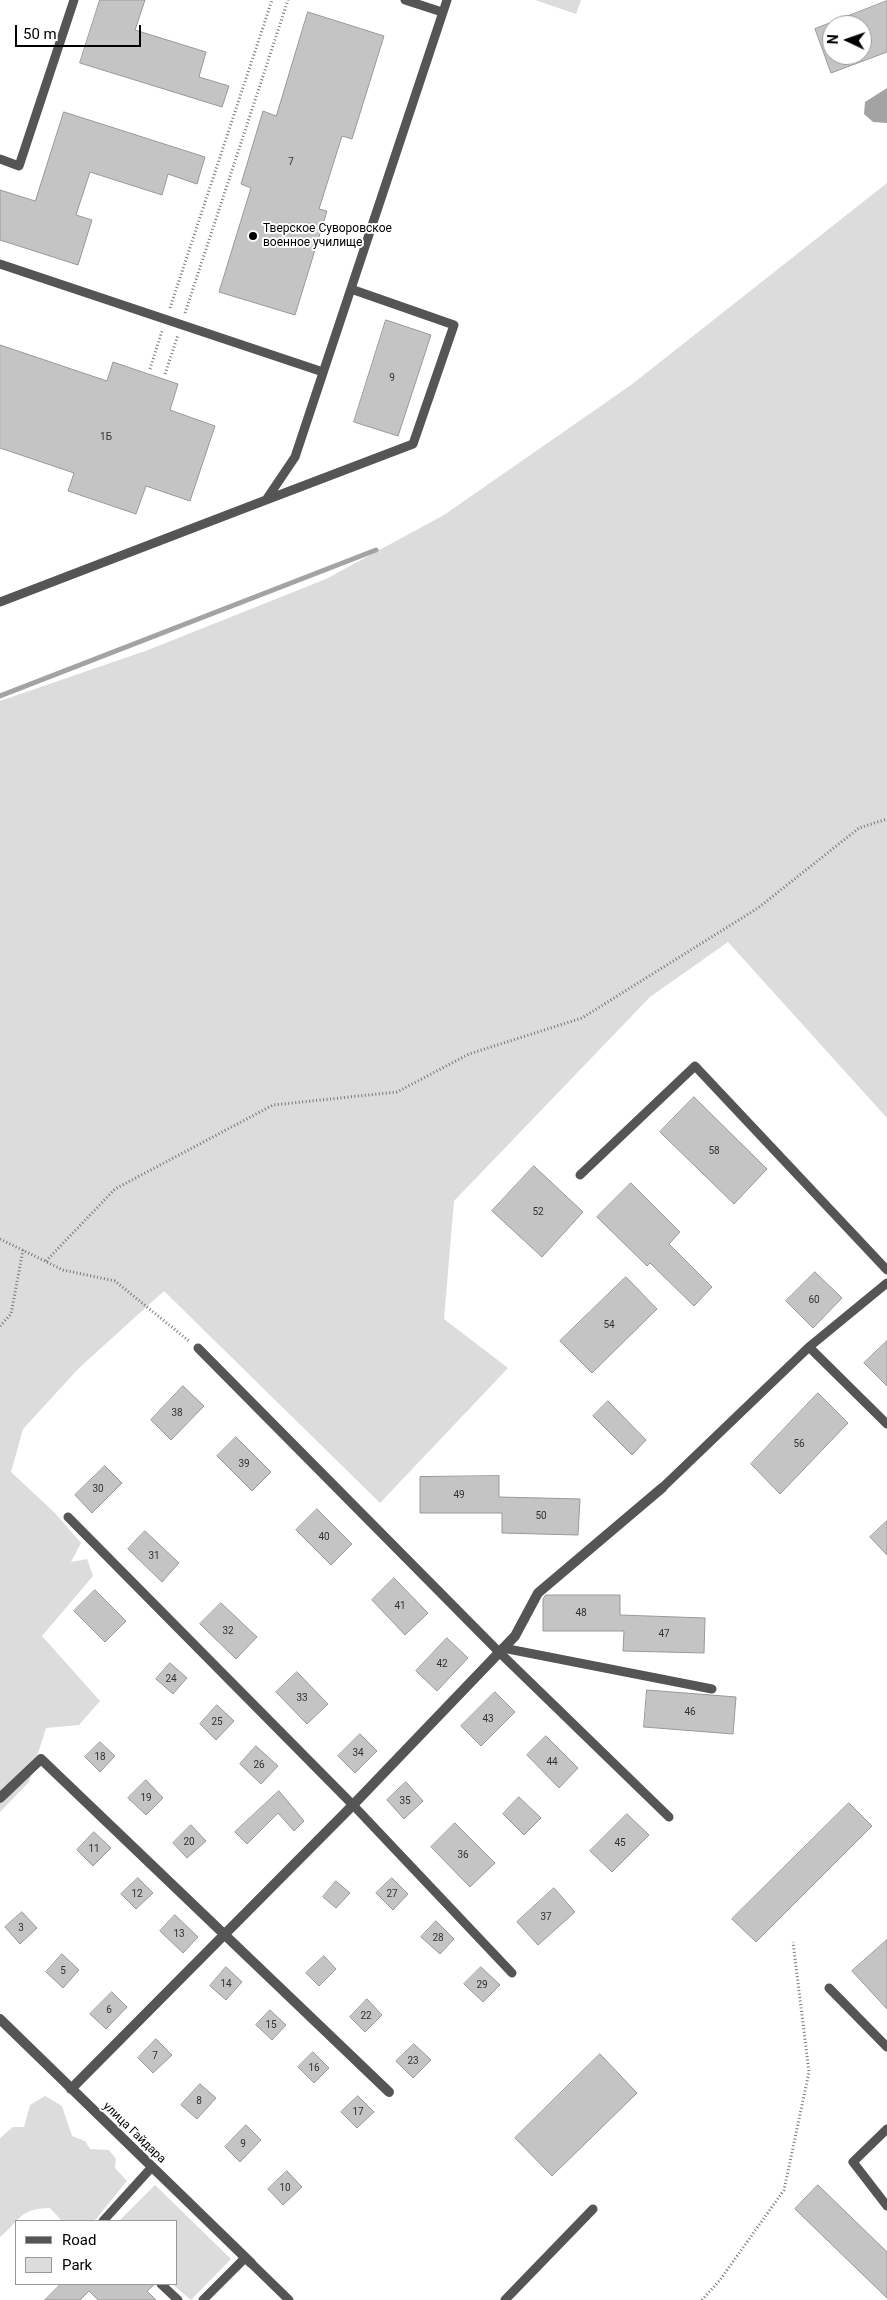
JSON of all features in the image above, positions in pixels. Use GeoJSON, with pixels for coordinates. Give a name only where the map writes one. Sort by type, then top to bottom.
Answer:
{"type":"FeatureCollection","features":[{"type":"Feature","properties":{"kind":"street"},"geometry":{"type":"LineString","coordinates":[[70,2089],[353,1805],[515,1636],[538,1593],[662,1488]]}},
{"type":"Feature","properties":{"kind":"street"},"geometry":{"type":"LineString","coordinates":[[0,1798],[41,1759],[389,2092]]}},
{"type":"Feature","properties":{"kind":"street","name":"улица Гайдара"},"geometry":{"type":"LineString","coordinates":[[0,2019],[151,2168],[248,2260]]}},
{"type":"Feature","properties":{"kind":"lane"},"geometry":{"type":"LineString","coordinates":[[0,159],[19,166],[74,0]]}},
{"type":"Feature","properties":{"kind":"lane"},"geometry":{"type":"LineString","coordinates":[[405,0],[442,12]]}},
{"type":"Feature","properties":{"kind":"lane"},"geometry":{"type":"LineString","coordinates":[[266,500],[295,456],[446,0]]}},
{"type":"Feature","properties":{"kind":"lane"},"geometry":{"type":"LineString","coordinates":[[0,264],[323,372]]}},
{"type":"Feature","properties":{"kind":"lane"},"geometry":{"type":"LineString","coordinates":[[0,602],[413,444],[454,326],[350,289]]}},
{"type":"Feature","properties":{"kind":"lane"},"geometry":{"type":"LineString","coordinates":[[580,1175],[695,1066],[887,1270]]}},
{"type":"Feature","properties":{"kind":"lane"},"geometry":{"type":"LineString","coordinates":[[662,1488],[809,1347],[887,1283]]}},
{"type":"Feature","properties":{"kind":"lane"},"geometry":{"type":"LineString","coordinates":[[809,1347],[887,1424]]}},
{"type":"Feature","properties":{"kind":"lane"},"geometry":{"type":"LineString","coordinates":[[198,1348],[669,1817]]}},
{"type":"Feature","properties":{"kind":"lane"},"geometry":{"type":"LineString","coordinates":[[68,1517],[353,1805],[512,1973]]}},
{"type":"Feature","properties":{"kind":"lane"},"geometry":{"type":"LineString","coordinates":[[501,1650],[712,1689]]}},
{"type":"Feature","properties":{"kind":"lane"},"geometry":{"type":"LineString","coordinates":[[829,1988],[887,2047]]}},
{"type":"Feature","properties":{"kind":"lane"},"geometry":{"type":"LineString","coordinates":[[887,2129],[854,2162],[887,2206]]}},
{"type":"Feature","properties":{"kind":"lane"},"geometry":{"type":"LineString","coordinates":[[104,2220],[151,2168]]}},
{"type":"Feature","properties":{"kind":"lane"},"geometry":{"type":"LineString","coordinates":[[505,2300],[593,2209]]}},
{"type":"Feature","properties":{"kind":"lane"},"geometry":{"type":"LineString","coordinates":[[203,2300],[248,2260],[289,2300]]}},
{"type":"Feature","properties":{"kind":"lane"},"geometry":{"type":"LineString","coordinates":[[162,2285],[178,2300]]}},
{"type":"Feature","properties":{"kind":"path"},"geometry":{"type":"LineString","coordinates":[[150,368],[272,0]]}},
{"type":"Feature","properties":{"kind":"path"},"geometry":{"type":"LineString","coordinates":[[165,374],[288,0]]}},
{"type":"Feature","properties":{"kind":"path"},"geometry":{"type":"LineString","coordinates":[[46,1261],[115,1189],[273,1105],[397,1092],[469,1054],[582,1018],[758,908],[859,828],[887,818]]}},
{"type":"Feature","properties":{"kind":"path"},"geometry":{"type":"LineString","coordinates":[[0,1239],[64,1270],[115,1281],[198,1348]]}},
{"type":"Feature","properties":{"kind":"path"},"geometry":{"type":"LineString","coordinates":[[0,1326],[11,1314],[23,1250]]}},
{"type":"Feature","properties":{"kind":"path"},"geometry":{"type":"LineString","coordinates":[[702,2300],[720,2280],[784,2190],[809,2072],[793,1942]]}},
{"type":"Feature","properties":{"kind":"green space"},"geometry":{"type":"Polygon","coordinates":[[[535,0],[581,0],[576,14],[535,0]]]}},
{"type":"Feature","properties":{"kind":"green space"},"geometry":{"type":"Polygon","coordinates":[[[887,183],[887,1118],[728,942],[650,997],[454,1201],[444,1319],[508,1368],[380,1503],[164,1291],[79,1368],[23,1429],[11,1472],[55,1513],[81,1543],[71,1562],[87,1559],[93,1576],[42,1636],[100,1701],[79,1725],[46,1728],[29,1782],[0,1812],[0,701],[148,650],[326,579],[444,515],[631,385],[887,183]]]}},
{"type":"Feature","properties":{"kind":"green space"},"geometry":{"type":"Polygon","coordinates":[[[45,2096],[62,2106],[72,2136],[85,2141],[90,2149],[109,2150],[116,2159],[115,2168],[127,2181],[96,2219],[61,2220],[50,2208],[40,2209],[26,2213],[15,2220],[15,2222],[0,2237],[0,2138],[13,2127],[24,2127],[30,2105],[45,2096]]]}},
{"type":"Feature","properties":{"kind":"green space"},"geometry":{"type":"Polygon","coordinates":[[[155,2185],[231,2259],[191,2300],[173,2285],[178,2285],[178,2220],[120,2220],[155,2185]]]}},
{"type":"Feature","properties":{"kind":"shaded area"},"geometry":{"type":"Polygon","coordinates":[[[887,88],[887,123],[873,122],[864,114],[865,102],[887,88]]]}},
{"type":"Feature","properties":{"kind":"building"},"geometry":{"type":"Polygon","coordinates":[[[100,0],[145,0],[135,30],[206,52],[199,77],[229,86],[222,107],[80,63],[100,0]]]}},
{"type":"Feature","properties":{"kind":"building"},"geometry":{"type":"Polygon","coordinates":[[[887,1],[887,52],[872,58],[872,15],[851,15],[887,1]]]}},
{"type":"Feature","properties":{"kind":"building"},"geometry":{"type":"Polygon","coordinates":[[[308,12],[384,36],[352,139],[342,136],[319,209],[327,211],[295,315],[219,292],[251,188],[241,184],[263,111],[276,116],[308,12]]]}},
{"type":"Feature","properties":{"kind":"building"},"geometry":{"type":"Polygon","coordinates":[[[822,26],[822,48],[815,29],[822,26]]]}},
{"type":"Feature","properties":{"kind":"building"},"geometry":{"type":"Polygon","coordinates":[[[828,65],[852,65],[831,73],[828,65]]]}},
{"type":"Feature","properties":{"kind":"building"},"geometry":{"type":"Polygon","coordinates":[[[64,112],[205,157],[197,184],[168,174],[162,195],[90,172],[76,215],[92,220],[78,265],[0,240],[0,190],[35,201],[64,112]]]}},
{"type":"Feature","properties":{"kind":"building"},"geometry":{"type":"Polygon","coordinates":[[[386,320],[431,335],[398,436],[354,422],[386,320]]]}},
{"type":"Feature","properties":{"kind":"building"},"geometry":{"type":"Polygon","coordinates":[[[0,345],[107,381],[113,362],[178,384],[170,410],[215,426],[190,501],[146,486],[136,514],[68,491],[74,473],[0,448],[0,345]]]}},
{"type":"Feature","properties":{"kind":"building"},"geometry":{"type":"Polygon","coordinates":[[[694,1097],[767,1169],[734,1204],[660,1132],[694,1097]]]}},
{"type":"Feature","properties":{"kind":"building"},"geometry":{"type":"Polygon","coordinates":[[[534,1166],[583,1212],[542,1257],[492,1211],[534,1166]]]}},
{"type":"Feature","properties":{"kind":"building"},"geometry":{"type":"Polygon","coordinates":[[[631,1183],[680,1232],[669,1244],[712,1287],[694,1306],[650,1263],[647,1266],[597,1217],[631,1183]]]}},
{"type":"Feature","properties":{"kind":"building"},"geometry":{"type":"Polygon","coordinates":[[[815,1272],[842,1298],[813,1328],[786,1301],[815,1272]]]}},
{"type":"Feature","properties":{"kind":"building"},"geometry":{"type":"Polygon","coordinates":[[[626,1277],[657,1309],[592,1373],[560,1341],[626,1277]]]}},
{"type":"Feature","properties":{"kind":"building"},"geometry":{"type":"Polygon","coordinates":[[[887,1341],[887,1386],[864,1363],[887,1341]]]}},
{"type":"Feature","properties":{"kind":"building"},"geometry":{"type":"Polygon","coordinates":[[[183,1386],[204,1406],[171,1440],[151,1420],[183,1386]]]}},
{"type":"Feature","properties":{"kind":"building"},"geometry":{"type":"Polygon","coordinates":[[[818,1393],[848,1423],[780,1494],[751,1464],[818,1393]]]}},
{"type":"Feature","properties":{"kind":"building"},"geometry":{"type":"Polygon","coordinates":[[[608,1401],[646,1440],[632,1455],[593,1416],[608,1401]]]}},
{"type":"Feature","properties":{"kind":"building"},"geometry":{"type":"Polygon","coordinates":[[[236,1437],[271,1472],[252,1491],[217,1456],[236,1437]]]}},
{"type":"Feature","properties":{"kind":"building"},"geometry":{"type":"Polygon","coordinates":[[[105,1466],[122,1483],[92,1513],[75,1495],[105,1466]]]}},
{"type":"Feature","properties":{"kind":"building"},"geometry":{"type":"Polygon","coordinates":[[[499,1476],[499,1497],[580,1499],[578,1535],[502,1533],[502,1513],[420,1513],[420,1477],[499,1476]]]}},
{"type":"Feature","properties":{"kind":"building"},"geometry":{"type":"Polygon","coordinates":[[[317,1509],[352,1544],[331,1565],[296,1530],[317,1509]]]}},
{"type":"Feature","properties":{"kind":"building"},"geometry":{"type":"Polygon","coordinates":[[[887,1521],[887,1555],[870,1537],[887,1521]]]}},
{"type":"Feature","properties":{"kind":"building"},"geometry":{"type":"Polygon","coordinates":[[[145,1531],[179,1563],[162,1582],[128,1549],[145,1531]]]}},
{"type":"Feature","properties":{"kind":"building"},"geometry":{"type":"Polygon","coordinates":[[[394,1578],[428,1613],[405,1635],[372,1600],[394,1578]]]}},
{"type":"Feature","properties":{"kind":"building"},"geometry":{"type":"Polygon","coordinates":[[[95,1590],[126,1621],[105,1642],[74,1611],[95,1590]]]}},
{"type":"Feature","properties":{"kind":"building"},"geometry":{"type":"Polygon","coordinates":[[[546,1595],[620,1595],[620,1615],[705,1618],[704,1653],[623,1651],[624,1631],[543,1631],[543,1599],[546,1595]]]}},
{"type":"Feature","properties":{"kind":"building"},"geometry":{"type":"Polygon","coordinates":[[[221,1603],[257,1637],[236,1659],[200,1624],[221,1603]]]}},
{"type":"Feature","properties":{"kind":"building"},"geometry":{"type":"Polygon","coordinates":[[[447,1638],[468,1658],[437,1691],[416,1671],[447,1638]]]}},
{"type":"Feature","properties":{"kind":"building"},"geometry":{"type":"Polygon","coordinates":[[[170,1663],[187,1678],[173,1694],[156,1679],[170,1663]]]}},
{"type":"Feature","properties":{"kind":"building"},"geometry":{"type":"Polygon","coordinates":[[[297,1672],[328,1704],[307,1724],[276,1692],[297,1672]]]}},
{"type":"Feature","properties":{"kind":"building"},"geometry":{"type":"Polygon","coordinates":[[[647,1690],[736,1697],[733,1734],[644,1727],[647,1690]]]}},
{"type":"Feature","properties":{"kind":"building"},"geometry":{"type":"Polygon","coordinates":[[[495,1692],[515,1712],[481,1746],[461,1726],[495,1692]]]}},
{"type":"Feature","properties":{"kind":"building"},"geometry":{"type":"Polygon","coordinates":[[[217,1705],[234,1721],[216,1740],[200,1724],[217,1705]]]}},
{"type":"Feature","properties":{"kind":"building"},"geometry":{"type":"Polygon","coordinates":[[[360,1734],[377,1751],[355,1773],[338,1756],[360,1734]]]}},
{"type":"Feature","properties":{"kind":"building"},"geometry":{"type":"Polygon","coordinates":[[[546,1736],[578,1768],[559,1788],[527,1755],[546,1736]]]}},
{"type":"Feature","properties":{"kind":"building"},"geometry":{"type":"Polygon","coordinates":[[[100,1742],[115,1756],[100,1772],[85,1757],[100,1742]]]}},
{"type":"Feature","properties":{"kind":"building"},"geometry":{"type":"Polygon","coordinates":[[[256,1746],[278,1766],[261,1784],[240,1764],[256,1746]]]}},
{"type":"Feature","properties":{"kind":"building"},"geometry":{"type":"Polygon","coordinates":[[[146,1780],[163,1798],[146,1815],[128,1798],[146,1780]]]}},
{"type":"Feature","properties":{"kind":"building"},"geometry":{"type":"Polygon","coordinates":[[[406,1782],[423,1801],[404,1819],[387,1800],[406,1782]]]}},
{"type":"Feature","properties":{"kind":"building"},"geometry":{"type":"Polygon","coordinates":[[[279,1791],[304,1821],[294,1831],[278,1813],[247,1844],[235,1832],[279,1791]]]}},
{"type":"Feature","properties":{"kind":"building"},"geometry":{"type":"Polygon","coordinates":[[[519,1797],[541,1818],[524,1835],[503,1814],[519,1797]]]}},
{"type":"Feature","properties":{"kind":"building"},"geometry":{"type":"Polygon","coordinates":[[[849,1803],[872,1826],[756,1942],[732,1919],[849,1803]]]}},
{"type":"Feature","properties":{"kind":"building"},"geometry":{"type":"Polygon","coordinates":[[[627,1814],[649,1835],[612,1872],[590,1851],[627,1814]]]}},
{"type":"Feature","properties":{"kind":"building"},"geometry":{"type":"Polygon","coordinates":[[[455,1823],[495,1863],[470,1887],[431,1847],[455,1823]]]}},
{"type":"Feature","properties":{"kind":"building"},"geometry":{"type":"Polygon","coordinates":[[[191,1825],[206,1841],[187,1858],[173,1843],[191,1825]]]}},
{"type":"Feature","properties":{"kind":"building"},"geometry":{"type":"Polygon","coordinates":[[[94,1832],[111,1848],[93,1866],[77,1850],[94,1832]]]}},
{"type":"Feature","properties":{"kind":"building"},"geometry":{"type":"Polygon","coordinates":[[[138,1878],[153,1893],[136,1909],[121,1894],[138,1878]]]}},
{"type":"Feature","properties":{"kind":"building"},"geometry":{"type":"Polygon","coordinates":[[[392,1878],[408,1894],[393,1910],[376,1893],[392,1878]]]}},
{"type":"Feature","properties":{"kind":"building"},"geometry":{"type":"Polygon","coordinates":[[[336,1881],[350,1893],[336,1908],[323,1897],[336,1881]]]}},
{"type":"Feature","properties":{"kind":"building"},"geometry":{"type":"Polygon","coordinates":[[[554,1888],[575,1912],[538,1945],[517,1922],[554,1888]]]}},
{"type":"Feature","properties":{"kind":"building"},"geometry":{"type":"Polygon","coordinates":[[[22,1912],[37,1928],[20,1944],[5,1927],[22,1912]]]}},
{"type":"Feature","properties":{"kind":"building"},"geometry":{"type":"Polygon","coordinates":[[[175,1915],[198,1937],[183,1953],[160,1931],[175,1915]]]}},
{"type":"Feature","properties":{"kind":"building"},"geometry":{"type":"Polygon","coordinates":[[[436,1921],[454,1939],[440,1954],[421,1937],[436,1921]]]}},
{"type":"Feature","properties":{"kind":"building"},"geometry":{"type":"Polygon","coordinates":[[[887,1940],[887,2009],[852,1971],[887,1940]]]}},
{"type":"Feature","properties":{"kind":"building"},"geometry":{"type":"Polygon","coordinates":[[[62,1954],[79,1970],[63,1988],[46,1972],[62,1954]]]}},
{"type":"Feature","properties":{"kind":"building"},"geometry":{"type":"Polygon","coordinates":[[[324,1956],[336,1969],[319,1986],[306,1973],[324,1956]]]}},
{"type":"Feature","properties":{"kind":"building"},"geometry":{"type":"Polygon","coordinates":[[[226,1967],[242,1982],[226,2000],[210,1986],[226,1967]]]}},
{"type":"Feature","properties":{"kind":"building"},"geometry":{"type":"Polygon","coordinates":[[[481,1967],[500,1985],[483,2002],[464,1984],[481,1967]]]}},
{"type":"Feature","properties":{"kind":"building"},"geometry":{"type":"Polygon","coordinates":[[[112,1992],[127,2007],[106,2029],[90,2014],[112,1992]]]}},
{"type":"Feature","properties":{"kind":"building"},"geometry":{"type":"Polygon","coordinates":[[[367,1999],[382,2015],[365,2032],[350,2017],[367,1999]]]}},
{"type":"Feature","properties":{"kind":"building"},"geometry":{"type":"Polygon","coordinates":[[[270,2010],[286,2025],[272,2040],[256,2025],[270,2010]]]}},
{"type":"Feature","properties":{"kind":"building"},"geometry":{"type":"Polygon","coordinates":[[[156,2039],[172,2055],[153,2073],[138,2058],[156,2039]]]}},
{"type":"Feature","properties":{"kind":"building"},"geometry":{"type":"Polygon","coordinates":[[[414,2044],[431,2060],[413,2078],[396,2061],[414,2044]]]}},
{"type":"Feature","properties":{"kind":"building"},"geometry":{"type":"Polygon","coordinates":[[[313,2052],[329,2068],[314,2083],[298,2067],[313,2052]]]}},
{"type":"Feature","properties":{"kind":"building"},"geometry":{"type":"Polygon","coordinates":[[[600,2054],[637,2093],[552,2176],[515,2138],[600,2054]]]}},
{"type":"Feature","properties":{"kind":"building"},"geometry":{"type":"Polygon","coordinates":[[[200,2084],[216,2098],[197,2119],[181,2105],[200,2084]]]}},
{"type":"Feature","properties":{"kind":"building"},"geometry":{"type":"Polygon","coordinates":[[[358,2096],[374,2112],[357,2128],[341,2112],[358,2096]]]}},
{"type":"Feature","properties":{"kind":"building"},"geometry":{"type":"Polygon","coordinates":[[[246,2125],[261,2140],[240,2162],[225,2147],[246,2125]]]}},
{"type":"Feature","properties":{"kind":"building"},"geometry":{"type":"Polygon","coordinates":[[[287,2171],[302,2187],[283,2205],[268,2189],[287,2171]]]}},
{"type":"Feature","properties":{"kind":"building"},"geometry":{"type":"Polygon","coordinates":[[[818,2185],[887,2252],[887,2298],[795,2209],[818,2185]]]}},
{"type":"Feature","properties":{"kind":"building"},"geometry":{"type":"Polygon","coordinates":[[[60,2285],[154,2285],[147,2291],[156,2300],[98,2300],[89,2291],[80,2300],[45,2300],[60,2285]]]}},
{"type":"Feature","properties":{"kind":"waterway"},"geometry":{"type":"LineString","coordinates":[[0,696],[376,550]]}},
{"type":"Feature","properties":{"kind":"place","name":"Тверское Суворовское военное училище"},"geometry":{"type":"Point","coordinates":[253,236]}}]}
